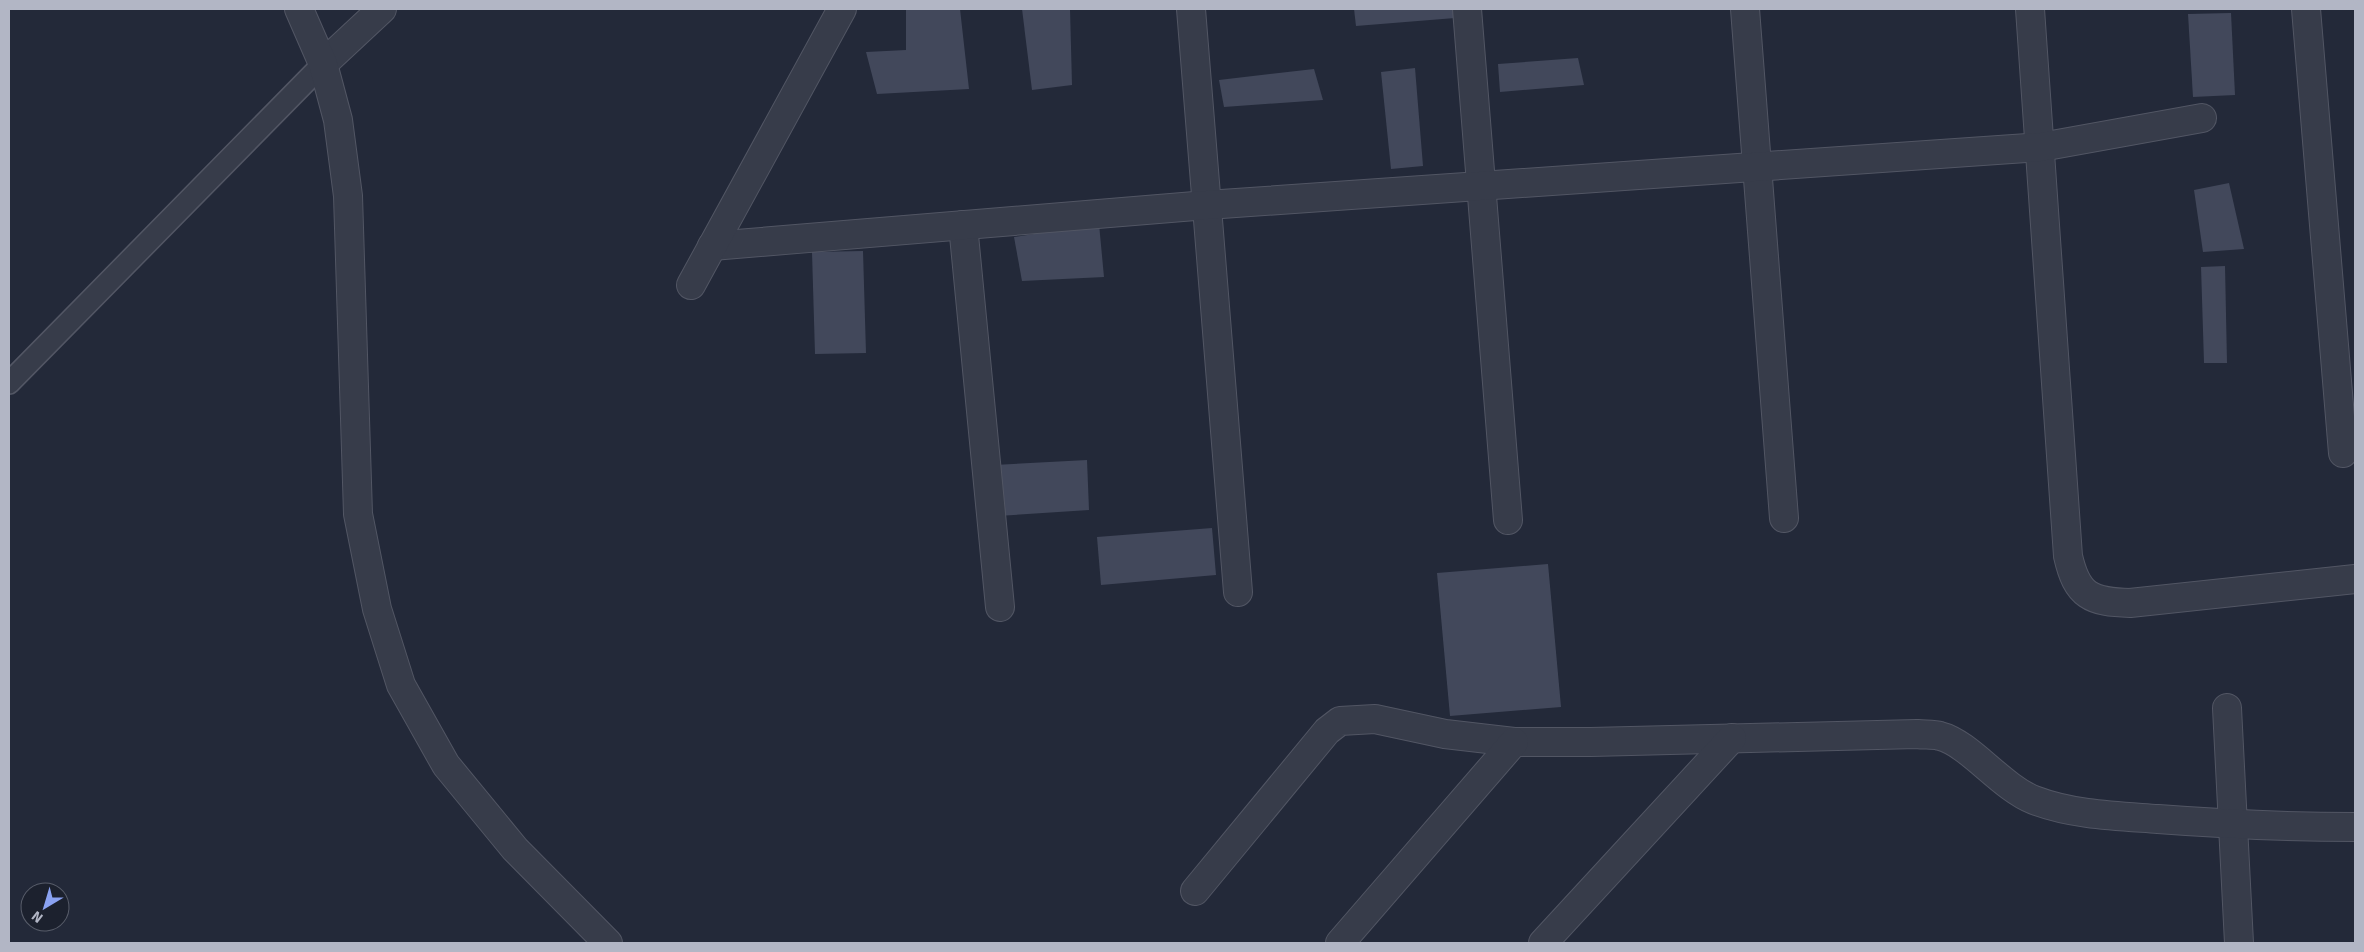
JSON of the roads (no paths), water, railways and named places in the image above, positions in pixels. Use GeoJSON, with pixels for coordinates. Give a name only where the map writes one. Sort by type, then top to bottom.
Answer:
{"type":"FeatureCollection","features":[{"type":"Feature","properties":{"kind":"street"},"geometry":{"type":"LineString","coordinates":[[299,9],[323,64],[338,120],[348,196],[358,514],[377,609],[401,685],[446,765],[515,848],[608,943]]}},
{"type":"Feature","properties":{"kind":"street"},"geometry":{"type":"LineString","coordinates":[[323,64],[382,9]]}},
{"type":"Feature","properties":{"kind":"street"},"geometry":{"type":"LineString","coordinates":[[691,285],[842,9]]}},
{"type":"Feature","properties":{"kind":"street"},"geometry":{"type":"LineString","coordinates":[[1191,9],[1238,592]]}},
{"type":"Feature","properties":{"kind":"street"},"geometry":{"type":"LineString","coordinates":[[1467,9],[1508,520]]}},
{"type":"Feature","properties":{"kind":"street"},"geometry":{"type":"LineString","coordinates":[[1745,9],[1784,518]]}},
{"type":"Feature","properties":{"kind":"street"},"geometry":{"type":"LineString","coordinates":[[2030,9],[2068,556],[2073,576],[2085,594],[2104,602],[2130,603],[2355,579]]}},
{"type":"Feature","properties":{"kind":"street"},"geometry":{"type":"LineString","coordinates":[[2306,9],[2343,453]]}},
{"type":"Feature","properties":{"kind":"street"},"geometry":{"type":"LineString","coordinates":[[712,246],[1207,205],[2041,147],[2202,118]]}},
{"type":"Feature","properties":{"kind":"street"},"geometry":{"type":"LineString","coordinates":[[963,225],[1000,607]]}},
{"type":"Feature","properties":{"kind":"street"},"geometry":{"type":"LineString","coordinates":[[2227,708],[2239,943]]}},
{"type":"Feature","properties":{"kind":"street"},"geometry":{"type":"LineString","coordinates":[[1195,891],[1327,731],[1340,721],[1376,719],[1445,734],[1514,742],[1917,734],[1941,736],[1963,748],[2009,786],[2032,799],[2061,808],[2109,815],[2233,824],[2355,827]]}},
{"type":"Feature","properties":{"kind":"street"},"geometry":{"type":"LineString","coordinates":[[1543,943],[1732,738]]}},
{"type":"Feature","properties":{"kind":"street"},"geometry":{"type":"LineString","coordinates":[[1340,943],[1514,742]]}},
{"type":"Feature","properties":{"kind":"lane"},"geometry":{"type":"LineString","coordinates":[[9,383],[323,64]]}}]}
